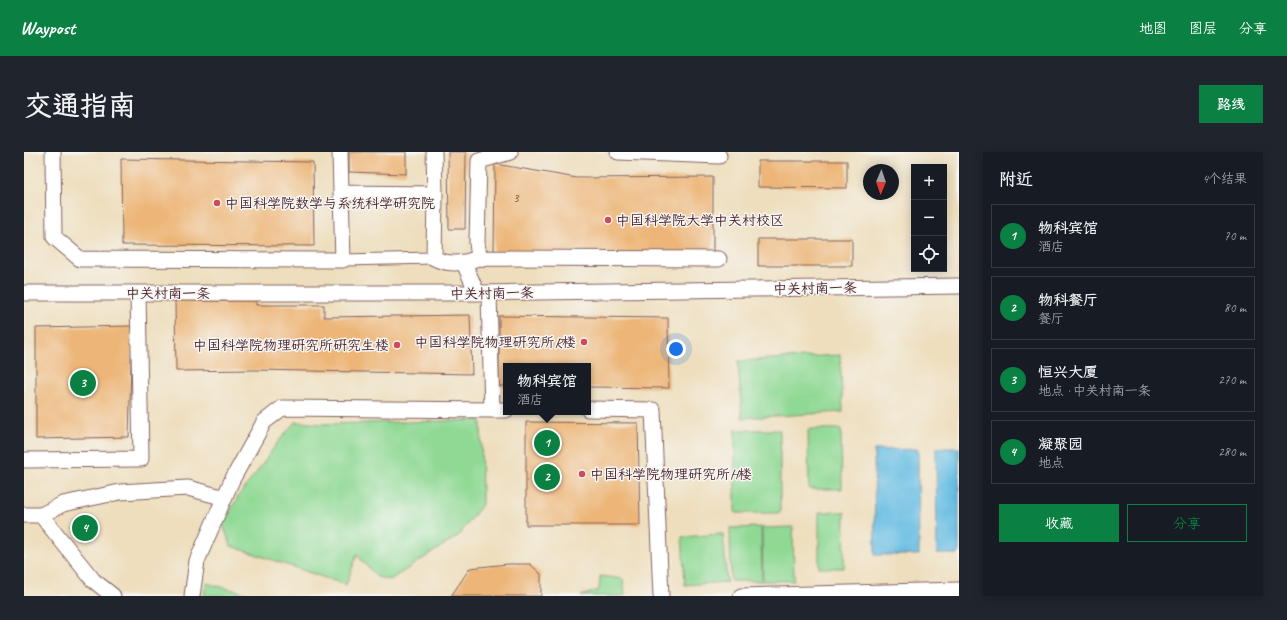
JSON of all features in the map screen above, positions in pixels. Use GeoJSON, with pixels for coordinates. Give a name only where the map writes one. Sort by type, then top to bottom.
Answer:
{"type":"FeatureCollection","features":[{"type":"Feature","properties":{"kind":"street"},"geometry":{"type":"LineString","coordinates":[[53,152],[54,237],[80,259],[343,260],[434,258],[446,263],[464,262],[479,258],[719,259]]}},
{"type":"Feature","properties":{"kind":"street"},"geometry":{"type":"LineString","coordinates":[[340,152],[343,260]]}},
{"type":"Feature","properties":{"kind":"street"},"geometry":{"type":"LineString","coordinates":[[434,152],[434,258]]}},
{"type":"Feature","properties":{"kind":"street"},"geometry":{"type":"LineString","coordinates":[[479,258],[477,243],[479,161],[510,152]]}},
{"type":"Feature","properties":{"kind":"street"},"geometry":{"type":"LineString","coordinates":[[618,152],[719,156]]}},
{"type":"Feature","properties":{"kind":"street"},"geometry":{"type":"LineString","coordinates":[[341,193],[434,194]]}},
{"type":"Feature","properties":{"kind":"street"},"geometry":{"type":"LineString","coordinates":[[192,596],[197,561],[232,480],[264,422],[282,408],[499,410],[483,293],[464,262]]}},
{"type":"Feature","properties":{"kind":"street","name":"中关村南一条"},"geometry":{"type":"LineString","coordinates":[[24,293],[483,293],[959,286]]}},
{"type":"Feature","properties":{"kind":"street"},"geometry":{"type":"LineString","coordinates":[[24,460],[141,459],[138,293]]}},
{"type":"Feature","properties":{"kind":"street"},"geometry":{"type":"LineString","coordinates":[[591,410],[653,410],[661,596]]}},
{"type":"Feature","properties":{"kind":"street"},"geometry":{"type":"LineString","coordinates":[[24,515],[41,515],[63,504],[120,492],[188,488],[225,498]]}},
{"type":"Feature","properties":{"kind":"street"},"geometry":{"type":"LineString","coordinates":[[41,515],[93,580],[113,596]]}},
{"type":"Feature","properties":{"kind":"street"},"geometry":{"type":"LineString","coordinates":[[741,596],[959,590]]}},
{"type":"Feature","properties":{"kind":"green space"},"geometry":{"type":"Polygon","coordinates":[[[840,355],[843,412],[742,418],[738,361],[840,355]]]}},
{"type":"Feature","properties":{"kind":"green space"},"geometry":{"type":"Polygon","coordinates":[[[481,420],[482,505],[458,536],[390,580],[377,577],[357,555],[346,585],[231,546],[223,525],[239,495],[277,443],[295,422],[325,424],[481,420]]]}},
{"type":"Feature","properties":{"kind":"green space"},"geometry":{"type":"Polygon","coordinates":[[[808,429],[841,429],[842,489],[809,489],[808,429]]]}},
{"type":"Feature","properties":{"kind":"green space"},"geometry":{"type":"Polygon","coordinates":[[[735,430],[780,430],[780,513],[735,513],[735,430]]]}},
{"type":"Feature","properties":{"kind":"green space"},"geometry":{"type":"Polygon","coordinates":[[[819,512],[845,512],[844,568],[819,568],[819,512]]]}},
{"type":"Feature","properties":{"kind":"green space"},"geometry":{"type":"Polygon","coordinates":[[[761,527],[762,581],[731,581],[730,528],[761,527]]]}},
{"type":"Feature","properties":{"kind":"green space"},"geometry":{"type":"Polygon","coordinates":[[[793,527],[794,581],[763,581],[762,528],[793,527]]]}},
{"type":"Feature","properties":{"kind":"green space"},"geometry":{"type":"Polygon","coordinates":[[[723,534],[727,582],[685,585],[682,537],[723,534]]]}},
{"type":"Feature","properties":{"kind":"green space"},"geometry":{"type":"Polygon","coordinates":[[[600,576],[623,579],[625,596],[581,596],[599,590],[600,576]]]}},
{"type":"Feature","properties":{"kind":"green space"},"geometry":{"type":"Polygon","coordinates":[[[206,583],[258,596],[204,596],[206,583]]]}},
{"type":"Feature","properties":{"kind":"water"},"geometry":{"type":"Polygon","coordinates":[[[936,448],[959,448],[959,554],[937,554],[936,448]]]}},
{"type":"Feature","properties":{"kind":"water"},"geometry":{"type":"Polygon","coordinates":[[[918,449],[919,555],[875,555],[874,450],[918,449]]]}},
{"type":"Feature","properties":{"kind":"building"},"geometry":{"type":"Polygon","coordinates":[[[349,152],[406,152],[406,174],[349,172],[349,152]]]}},
{"type":"Feature","properties":{"kind":"building"},"geometry":{"type":"Polygon","coordinates":[[[448,152],[466,152],[465,229],[449,229],[448,152]]]}},
{"type":"Feature","properties":{"kind":"building","name":"中国科学院数学与系统科学研究院"},"geometry":{"type":"Polygon","coordinates":[[[121,159],[313,162],[314,246],[122,245],[121,159]]]}},
{"type":"Feature","properties":{"kind":"building"},"geometry":{"type":"Polygon","coordinates":[[[758,161],[847,161],[847,188],[758,187],[758,161]]]}},
{"type":"Feature","properties":{"kind":"building"},"geometry":{"type":"Polygon","coordinates":[[[495,164],[577,178],[713,177],[713,255],[494,252],[495,164]]]}},
{"type":"Feature","properties":{"kind":"building"},"geometry":{"type":"Polygon","coordinates":[[[758,239],[852,239],[852,266],[758,266],[758,239]]]}},
{"type":"Feature","properties":{"kind":"building"},"geometry":{"type":"Polygon","coordinates":[[[175,301],[256,301],[256,305],[324,305],[324,317],[470,315],[472,374],[255,370],[176,371],[175,301]]]}},
{"type":"Feature","properties":{"kind":"building","name":"中国科学院物理研究所R楼"},"geometry":{"type":"Polygon","coordinates":[[[499,316],[668,318],[669,388],[591,387],[591,363],[503,363],[503,386],[499,386],[499,316]]]}},
{"type":"Feature","properties":{"kind":"building"},"geometry":{"type":"Polygon","coordinates":[[[132,326],[129,437],[36,439],[36,328],[132,326]]]}},
{"type":"Feature","properties":{"kind":"building","name":"中国科学院物理研究所H楼"},"geometry":{"type":"Polygon","coordinates":[[[526,422],[638,423],[640,525],[526,525],[526,422]]]}},
{"type":"Feature","properties":{"kind":"building"},"geometry":{"type":"Polygon","coordinates":[[[508,564],[530,564],[541,574],[541,596],[451,596],[470,568],[508,564]]]}},
{"type":"Feature","properties":{"kind":"place","name":"中国科学院数学与系统科学研究院"},"geometry":{"type":"Point","coordinates":[217,203]}},
{"type":"Feature","properties":{"kind":"place","name":"中国科学院大学中关村校区"},"geometry":{"type":"Point","coordinates":[608,220]}},
{"type":"Feature","properties":{"kind":"place","name":"中国科学院物理研究所R楼"},"geometry":{"type":"Point","coordinates":[584,342]}},
{"type":"Feature","properties":{"kind":"place","name":"中国科学院物理研究所研究生楼"},"geometry":{"type":"Point","coordinates":[397,345]}},
{"type":"Feature","properties":{"kind":"place","name":"恒兴大厦"},"geometry":{"type":"Point","coordinates":[83,383]}},
{"type":"Feature","properties":{"kind":"place","name":"物科宾馆"},"geometry":{"type":"Point","coordinates":[547,443]}},
{"type":"Feature","properties":{"kind":"place","name":"中国科学院物理研究所H楼"},"geometry":{"type":"Point","coordinates":[582,474]}},
{"type":"Feature","properties":{"kind":"place","name":"物科餐厅"},"geometry":{"type":"Point","coordinates":[547,477]}},
{"type":"Feature","properties":{"kind":"place","name":"凝聚园"},"geometry":{"type":"Point","coordinates":[85,528]}}]}
